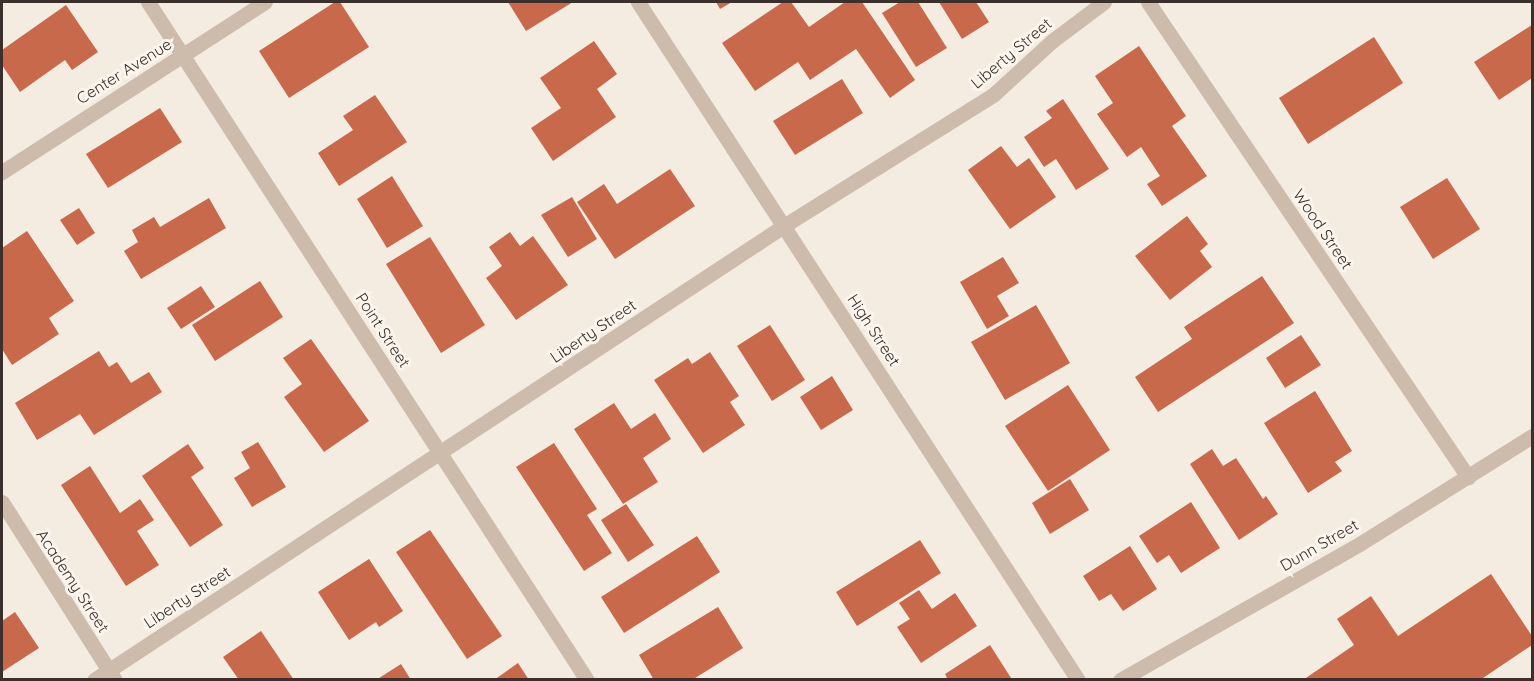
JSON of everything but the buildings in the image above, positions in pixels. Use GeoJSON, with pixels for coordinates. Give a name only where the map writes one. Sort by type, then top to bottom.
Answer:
{"type":"FeatureCollection","features":[{"type":"Feature","properties":{"kind":"street","name":"Point Street"},"geometry":{"type":"LineString","coordinates":[[147,2],[442,453],[587,680]]}},
{"type":"Feature","properties":{"kind":"street","name":"Center Avenue"},"geometry":{"type":"LineString","coordinates":[[2,172],[266,2]]}},
{"type":"Feature","properties":{"kind":"street","name":"High Street"},"geometry":{"type":"LineString","coordinates":[[638,2],[785,225],[1078,680]]}},
{"type":"Feature","properties":{"kind":"street","name":"Liberty Street"},"geometry":{"type":"LineString","coordinates":[[94,680],[112,674],[785,225],[993,95],[1052,41],[1104,2]]}},
{"type":"Feature","properties":{"kind":"street","name":"Wood Street"},"geometry":{"type":"LineString","coordinates":[[1148,2],[1468,477]]}},
{"type":"Feature","properties":{"kind":"street","name":"Dunn Street"},"geometry":{"type":"LineString","coordinates":[[1120,680],[1468,477],[1533,436]]}},
{"type":"Feature","properties":{"kind":"street","name":"Academy Street"},"geometry":{"type":"LineString","coordinates":[[2,502],[112,674]]}}]}
